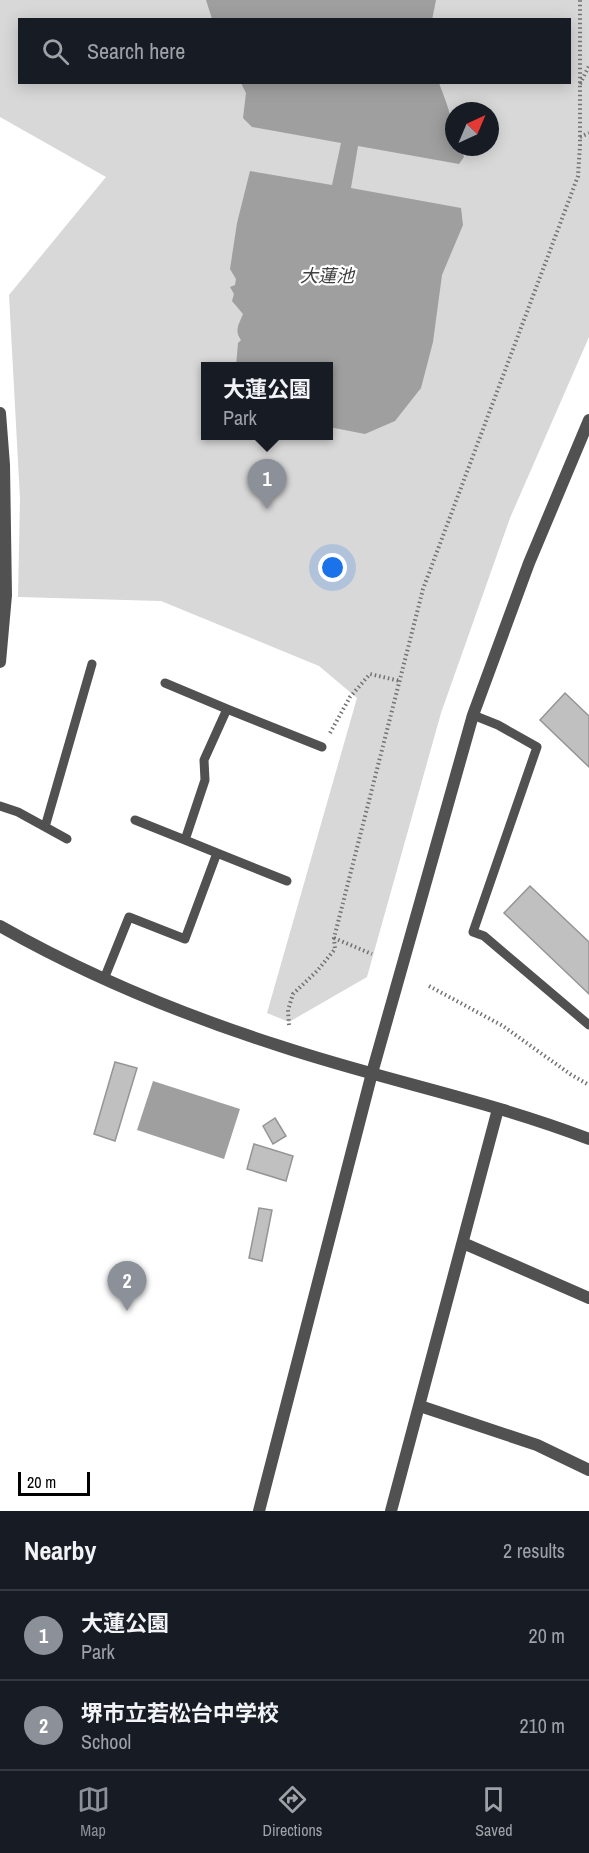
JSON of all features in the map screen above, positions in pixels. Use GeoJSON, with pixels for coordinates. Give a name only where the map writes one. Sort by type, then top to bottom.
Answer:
{"type":"FeatureCollection","features":[{"type":"Feature","properties":{"kind":"street"},"geometry":{"type":"LineString","coordinates":[[0,413],[4,465],[3,576],[6,595],[0,662]]}},
{"type":"Feature","properties":{"kind":"street"},"geometry":{"type":"LineString","coordinates":[[259,1511],[372,1072],[473,715],[529,563],[589,420]]}},
{"type":"Feature","properties":{"kind":"street"},"geometry":{"type":"LineString","coordinates":[[0,926],[104,979],[179,1012],[281,1047],[498,1109],[589,1139]]}},
{"type":"Feature","properties":{"kind":"street"},"geometry":{"type":"LineString","coordinates":[[390,1511],[498,1109]]}},
{"type":"Feature","properties":{"kind":"street"},"geometry":{"type":"LineString","coordinates":[[463,1243],[589,1298]]}},
{"type":"Feature","properties":{"kind":"street"},"geometry":{"type":"LineString","coordinates":[[420,1406],[537,1445],[589,1470]]}},
{"type":"Feature","properties":{"kind":"lane"},"geometry":{"type":"LineString","coordinates":[[45,827],[92,664]]}},
{"type":"Feature","properties":{"kind":"lane"},"geometry":{"type":"LineString","coordinates":[[165,683],[322,747]]}},
{"type":"Feature","properties":{"kind":"lane"},"geometry":{"type":"LineString","coordinates":[[185,840],[205,780],[204,760],[227,710]]}},
{"type":"Feature","properties":{"kind":"lane"},"geometry":{"type":"LineString","coordinates":[[473,715],[537,747],[472,932],[484,936],[589,1025]]}},
{"type":"Feature","properties":{"kind":"lane"},"geometry":{"type":"LineString","coordinates":[[0,806],[18,812],[68,839]]}},
{"type":"Feature","properties":{"kind":"lane"},"geometry":{"type":"LineString","coordinates":[[135,820],[287,881]]}},
{"type":"Feature","properties":{"kind":"lane"},"geometry":{"type":"LineString","coordinates":[[104,979],[129,917],[185,939],[217,853]]}},
{"type":"Feature","properties":{"kind":"path"},"geometry":{"type":"LineString","coordinates":[[289,1025],[288,1010],[293,994],[317,971],[335,949],[334,938],[423,589],[578,176],[580,0]]}},
{"type":"Feature","properties":{"kind":"path"},"geometry":{"type":"LineString","coordinates":[[579,86],[589,66]]}},
{"type":"Feature","properties":{"kind":"path"},"geometry":{"type":"LineString","coordinates":[[580,137],[589,133]]}},
{"type":"Feature","properties":{"kind":"path"},"geometry":{"type":"LineString","coordinates":[[322,747],[350,697],[370,674],[400,681]]}},
{"type":"Feature","properties":{"kind":"path"},"geometry":{"type":"LineString","coordinates":[[334,938],[372,954]]}},
{"type":"Feature","properties":{"kind":"path"},"geometry":{"type":"LineString","coordinates":[[429,986],[503,1026],[589,1085]]}},
{"type":"Feature","properties":{"kind":"shaded area"},"geometry":{"type":"Polygon","coordinates":[[[0,0],[589,0],[589,337],[510,518],[441,713],[367,977],[289,1022],[267,1013],[357,698],[319,666],[161,601],[18,597],[20,499],[9,295],[106,177],[0,117],[0,0]]]}},
{"type":"Feature","properties":{"kind":"water"},"geometry":{"type":"Polygon","coordinates":[[[206,0],[436,0],[432,18],[212,18],[206,0]]]}},
{"type":"Feature","properties":{"kind":"water","name":"大蓮池"},"geometry":{"type":"Polygon","coordinates":[[[242,84],[439,84],[446,102],[445,156],[464,156],[459,164],[358,146],[351,188],[461,208],[463,225],[442,275],[433,342],[421,388],[395,421],[365,434],[333,428],[333,362],[236,362],[238,343],[241,340],[238,327],[243,314],[232,301],[234,294],[230,287],[235,285],[236,279],[230,269],[237,223],[250,171],[332,185],[341,143],[252,127],[243,118],[246,93],[242,84]]]}},
{"type":"Feature","properties":{"kind":"water"},"geometry":{"type":"Polygon","coordinates":[[[153,1081],[240,1109],[224,1159],[137,1130],[153,1081]]]}},
{"type":"Feature","properties":{"kind":"building"},"geometry":{"type":"Polygon","coordinates":[[[565,693],[589,716],[589,767],[540,720],[565,693]]]}},
{"type":"Feature","properties":{"kind":"building"},"geometry":{"type":"Polygon","coordinates":[[[530,886],[589,942],[589,994],[504,913],[530,886]]]}},
{"type":"Feature","properties":{"kind":"building"},"geometry":{"type":"Polygon","coordinates":[[[115,1062],[137,1068],[115,1141],[94,1134],[115,1062]]]}},
{"type":"Feature","properties":{"kind":"building"},"geometry":{"type":"Polygon","coordinates":[[[275,1118],[286,1136],[273,1144],[263,1126],[275,1118]]]}},
{"type":"Feature","properties":{"kind":"building"},"geometry":{"type":"Polygon","coordinates":[[[254,1144],[293,1156],[286,1181],[247,1169],[254,1144]]]}},
{"type":"Feature","properties":{"kind":"building"},"geometry":{"type":"Polygon","coordinates":[[[259,1208],[272,1210],[262,1261],[249,1258],[259,1208]]]}},
{"type":"Feature","properties":{"kind":"place","name":"大蓮公園"},"geometry":{"type":"Point","coordinates":[267,509]}},
{"type":"Feature","properties":{"kind":"place","name":"堺市立若松台中学校"},"geometry":{"type":"Point","coordinates":[127,1311]}}]}
